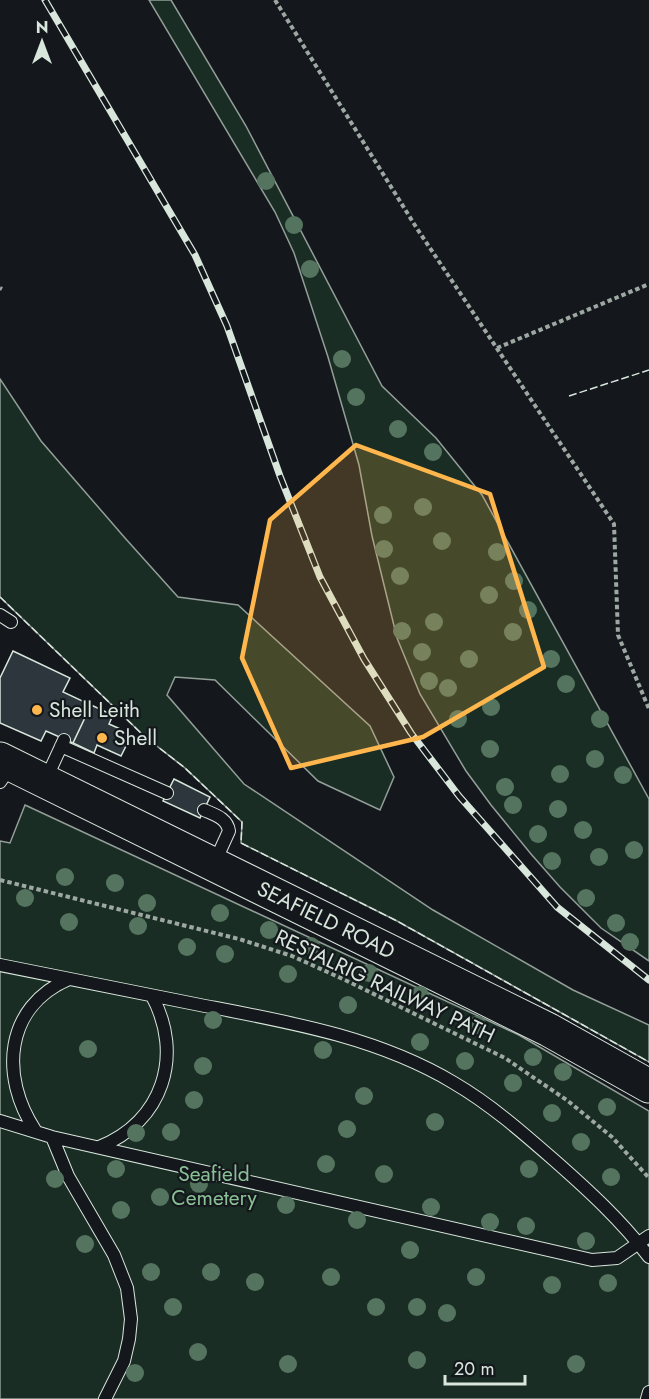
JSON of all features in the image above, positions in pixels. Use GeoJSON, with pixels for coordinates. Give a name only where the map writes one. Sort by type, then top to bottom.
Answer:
{"type":"FeatureCollection","features":[{"type":"Feature","properties":{"kind":"main road","name":"SEAFIELD ROAD"},"geometry":{"type":"LineString","coordinates":[[4,769],[46,781],[549,1030],[649,1086]]}},
{"type":"Feature","properties":{"kind":"lane"},"geometry":{"type":"LineString","coordinates":[[0,615],[11,622]]}},
{"type":"Feature","properties":{"kind":"lane"},"geometry":{"type":"LineString","coordinates":[[46,781],[63,742],[167,793]]}},
{"type":"Feature","properties":{"kind":"lane"},"geometry":{"type":"LineString","coordinates":[[204,810],[224,819],[229,831],[214,865]]}},
{"type":"Feature","properties":{"kind":"lane"},"geometry":{"type":"LineString","coordinates":[[0,965],[320,1029],[388,1052],[442,1076],[510,1122],[644,1240],[649,1257]]}},
{"type":"Feature","properties":{"kind":"lane"},"geometry":{"type":"LineString","coordinates":[[36,1131],[26,1119],[11,1092],[7,1068],[9,1045],[21,1017],[30,1004],[42,993],[69,979]]}},
{"type":"Feature","properties":{"kind":"lane"},"geometry":{"type":"LineString","coordinates":[[99,1147],[123,1136],[137,1122],[150,1107],[162,1084],[167,1045],[163,1019],[152,996]]}},
{"type":"Feature","properties":{"kind":"lane"},"geometry":{"type":"LineString","coordinates":[[0,1121],[52,1137],[592,1260],[617,1258],[644,1240]]}},
{"type":"Feature","properties":{"kind":"lane"},"geometry":{"type":"LineString","coordinates":[[52,1137],[68,1176],[114,1255],[127,1288],[129,1339],[124,1361],[105,1399]]}},
{"type":"Feature","properties":{"kind":"lane"},"geometry":{"type":"LineString","coordinates":[[647,1399],[649,1392]]}},
{"type":"Feature","properties":{"kind":"path"},"geometry":{"type":"LineString","coordinates":[[275,0],[416,227],[614,524],[618,635],[649,708]]}},
{"type":"Feature","properties":{"kind":"path"},"geometry":{"type":"LineString","coordinates":[[497,348],[649,284]]}},
{"type":"Feature","properties":{"kind":"path","name":"RESTALRIG RAILWAY PATH"},"geometry":{"type":"LineString","coordinates":[[0,879],[239,939],[292,956],[343,979],[505,1058],[568,1101],[612,1137],[647,1176]]}},
{"type":"Feature","properties":{"kind":"highlighted area"},"geometry":{"type":"Polygon","coordinates":[[[356,445],[490,494],[544,667],[423,737],[291,768],[242,658],[270,520],[356,445]]]}},
{"type":"Feature","properties":{"kind":"green space"},"geometry":{"type":"Polygon","coordinates":[[[149,0],[171,0],[246,126],[382,386],[436,438],[482,495],[649,799],[649,961],[601,928],[531,854],[466,771],[420,694],[397,638],[372,536],[359,465],[328,357],[294,253],[275,212],[149,0]]]}},
{"type":"Feature","properties":{"kind":"green space"},"geometry":{"type":"Polygon","coordinates":[[[0,379],[41,441],[178,597],[238,605],[370,726],[394,777],[380,810],[318,781],[215,680],[175,677],[167,695],[244,784],[433,910],[573,990],[649,1025],[649,1062],[397,921],[241,843],[242,822],[185,768],[144,736],[0,597],[0,379]]]}},
{"type":"Feature","properties":{"kind":"green space","name":"Seafield Cemetery"},"geometry":{"type":"Polygon","coordinates":[[[25,805],[519,1035],[649,1111],[649,1399],[0,1399],[0,841],[10,843],[25,805]]]}},
{"type":"Feature","properties":{"kind":"building"},"geometry":{"type":"Polygon","coordinates":[[[13,651],[70,678],[63,692],[91,705],[73,743],[46,731],[41,741],[0,723],[0,678],[13,651]]]}},
{"type":"Feature","properties":{"kind":"building"},"geometry":{"type":"Polygon","coordinates":[[[91,705],[113,715],[109,724],[132,734],[121,756],[97,745],[94,753],[73,743],[91,705]]]}},
{"type":"Feature","properties":{"kind":"building"},"geometry":{"type":"Polygon","coordinates":[[[174,779],[210,797],[200,818],[163,801],[174,779]]]}},
{"type":"Feature","properties":{"kind":"railway"},"geometry":{"type":"LineString","coordinates":[[45,0],[195,255],[227,326],[280,476],[320,577],[364,659],[411,733],[459,796],[557,907],[649,980]]}},
{"type":"Feature","properties":{"kind":"fence"},"geometry":{"type":"LineString","coordinates":[[569,396],[649,370]]}},
{"type":"Feature","properties":{"kind":"fence"},"geometry":{"type":"LineString","coordinates":[[0,597],[144,736],[185,768],[242,822],[241,843],[397,921],[649,1062]]}},
{"type":"Feature","properties":{"kind":"place","name":"Shell Leith"},"geometry":{"type":"Point","coordinates":[37,710]}},
{"type":"Feature","properties":{"kind":"place","name":"Shell"},"geometry":{"type":"Point","coordinates":[102,738]}}]}
